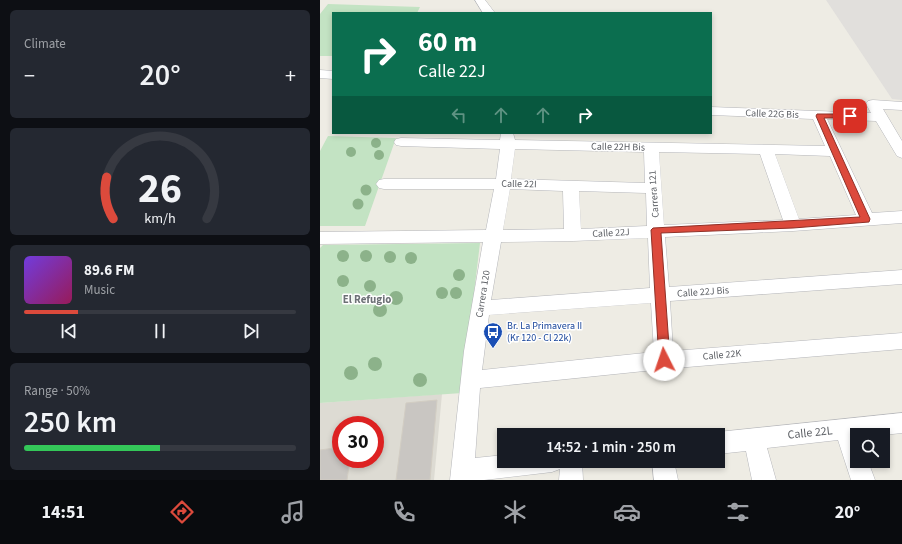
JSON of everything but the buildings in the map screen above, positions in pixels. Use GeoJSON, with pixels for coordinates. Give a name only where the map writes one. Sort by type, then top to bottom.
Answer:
{"type":"FeatureCollection","features":[{"type":"Feature","properties":{"kind":"street"},"geometry":{"type":"LineString","coordinates":[[480,0],[488,12]]}},
{"type":"Feature","properties":{"kind":"street"},"geometry":{"type":"LineString","coordinates":[[320,74],[332,75]]}},
{"type":"Feature","properties":{"kind":"street"},"geometry":{"type":"LineString","coordinates":[[902,106],[873,104],[902,153]]}},
{"type":"Feature","properties":{"kind":"street","name":"Calle 22G Bis"},"geometry":{"type":"LineString","coordinates":[[712,112],[881,117]]}},
{"type":"Feature","properties":{"kind":"street"},"geometry":{"type":"LineString","coordinates":[[819,116],[866,219]]}},
{"type":"Feature","properties":{"kind":"street","name":"Calle 22H Bis"},"geometry":{"type":"LineString","coordinates":[[401,142],[507,139],[650,147],[835,151]]}},
{"type":"Feature","properties":{"kind":"street","name":"Carrera 120"},"geometry":{"type":"LineString","coordinates":[[463,475],[471,380],[481,308],[502,184],[507,139]]}},
{"type":"Feature","properties":{"kind":"street","name":"Carrera 121"},"geometry":{"type":"LineString","coordinates":[[650,147],[664,360]]}},
{"type":"Feature","properties":{"kind":"street"},"geometry":{"type":"LineString","coordinates":[[766,150],[793,225]]}},
{"type":"Feature","properties":{"kind":"street","name":"Calle 22I"},"geometry":{"type":"LineString","coordinates":[[384,184],[502,184],[653,188]]}},
{"type":"Feature","properties":{"kind":"street"},"geometry":{"type":"LineString","coordinates":[[571,186],[573,235]]}},
{"type":"Feature","properties":{"kind":"street","name":"Calle 22J"},"geometry":{"type":"LineString","coordinates":[[320,238],[573,235],[656,230],[793,225],[902,217]]}},
{"type":"Feature","properties":{"kind":"street","name":"Calle 22J Bis"},"geometry":{"type":"LineString","coordinates":[[481,308],[902,277]]}},
{"type":"Feature","properties":{"kind":"street","name":"Calle 22K"},"geometry":{"type":"LineString","coordinates":[[471,380],[664,360],[902,340]]}},
{"type":"Feature","properties":{"kind":"street","name":"Calle 22L"},"geometry":{"type":"LineString","coordinates":[[725,442],[902,423]]}},
{"type":"Feature","properties":{"kind":"street"},"geometry":{"type":"LineString","coordinates":[[846,430],[863,480]]}},
{"type":"Feature","properties":{"kind":"street"},"geometry":{"type":"LineString","coordinates":[[754,439],[764,480]]}},
{"type":"Feature","properties":{"kind":"street"},"geometry":{"type":"LineString","coordinates":[[463,475],[508,468]]}},
{"type":"Feature","properties":{"kind":"street"},"geometry":{"type":"LineString","coordinates":[[571,468],[571,480]]}},
{"type":"Feature","properties":{"kind":"street"},"geometry":{"type":"LineString","coordinates":[[664,468],[666,480]]}},
{"type":"Feature","properties":{"kind":"shaded area"},"geometry":{"type":"Polygon","coordinates":[[[826,0],[902,0],[902,100],[892,99],[826,0]]]}},
{"type":"Feature","properties":{"kind":"shaded area"},"geometry":{"type":"Polygon","coordinates":[[[442,394],[434,480],[320,480],[320,403],[442,394]]]}},
{"type":"Feature","properties":{"kind":"green space"},"geometry":{"type":"Polygon","coordinates":[[[328,4],[420,7],[418,12],[332,12],[332,56],[320,56],[320,14],[328,4]]]}},
{"type":"Feature","properties":{"kind":"green space"},"geometry":{"type":"Polygon","coordinates":[[[328,136],[396,138],[365,226],[320,226],[320,151],[328,136]]]}},
{"type":"Feature","properties":{"kind":"green space"},"geometry":{"type":"Polygon","coordinates":[[[480,243],[462,393],[320,403],[320,248],[323,245],[480,243]]]}},
{"type":"Feature","properties":{"kind":"place","name":"Br. La Primavera II (Kr 120 - Cl 22k)"},"geometry":{"type":"Point","coordinates":[493,349]}},
{"type":"Feature","properties":{"kind":"district","name":"El Refugio"},"geometry":{"type":"Point","coordinates":[367,299]}},
{"type":"Feature","properties":{"kind":"route"},"geometry":{"type":"LineString","coordinates":[[664,360],[656,230],[793,225],[866,219],[819,116],[850,116]]}}]}
